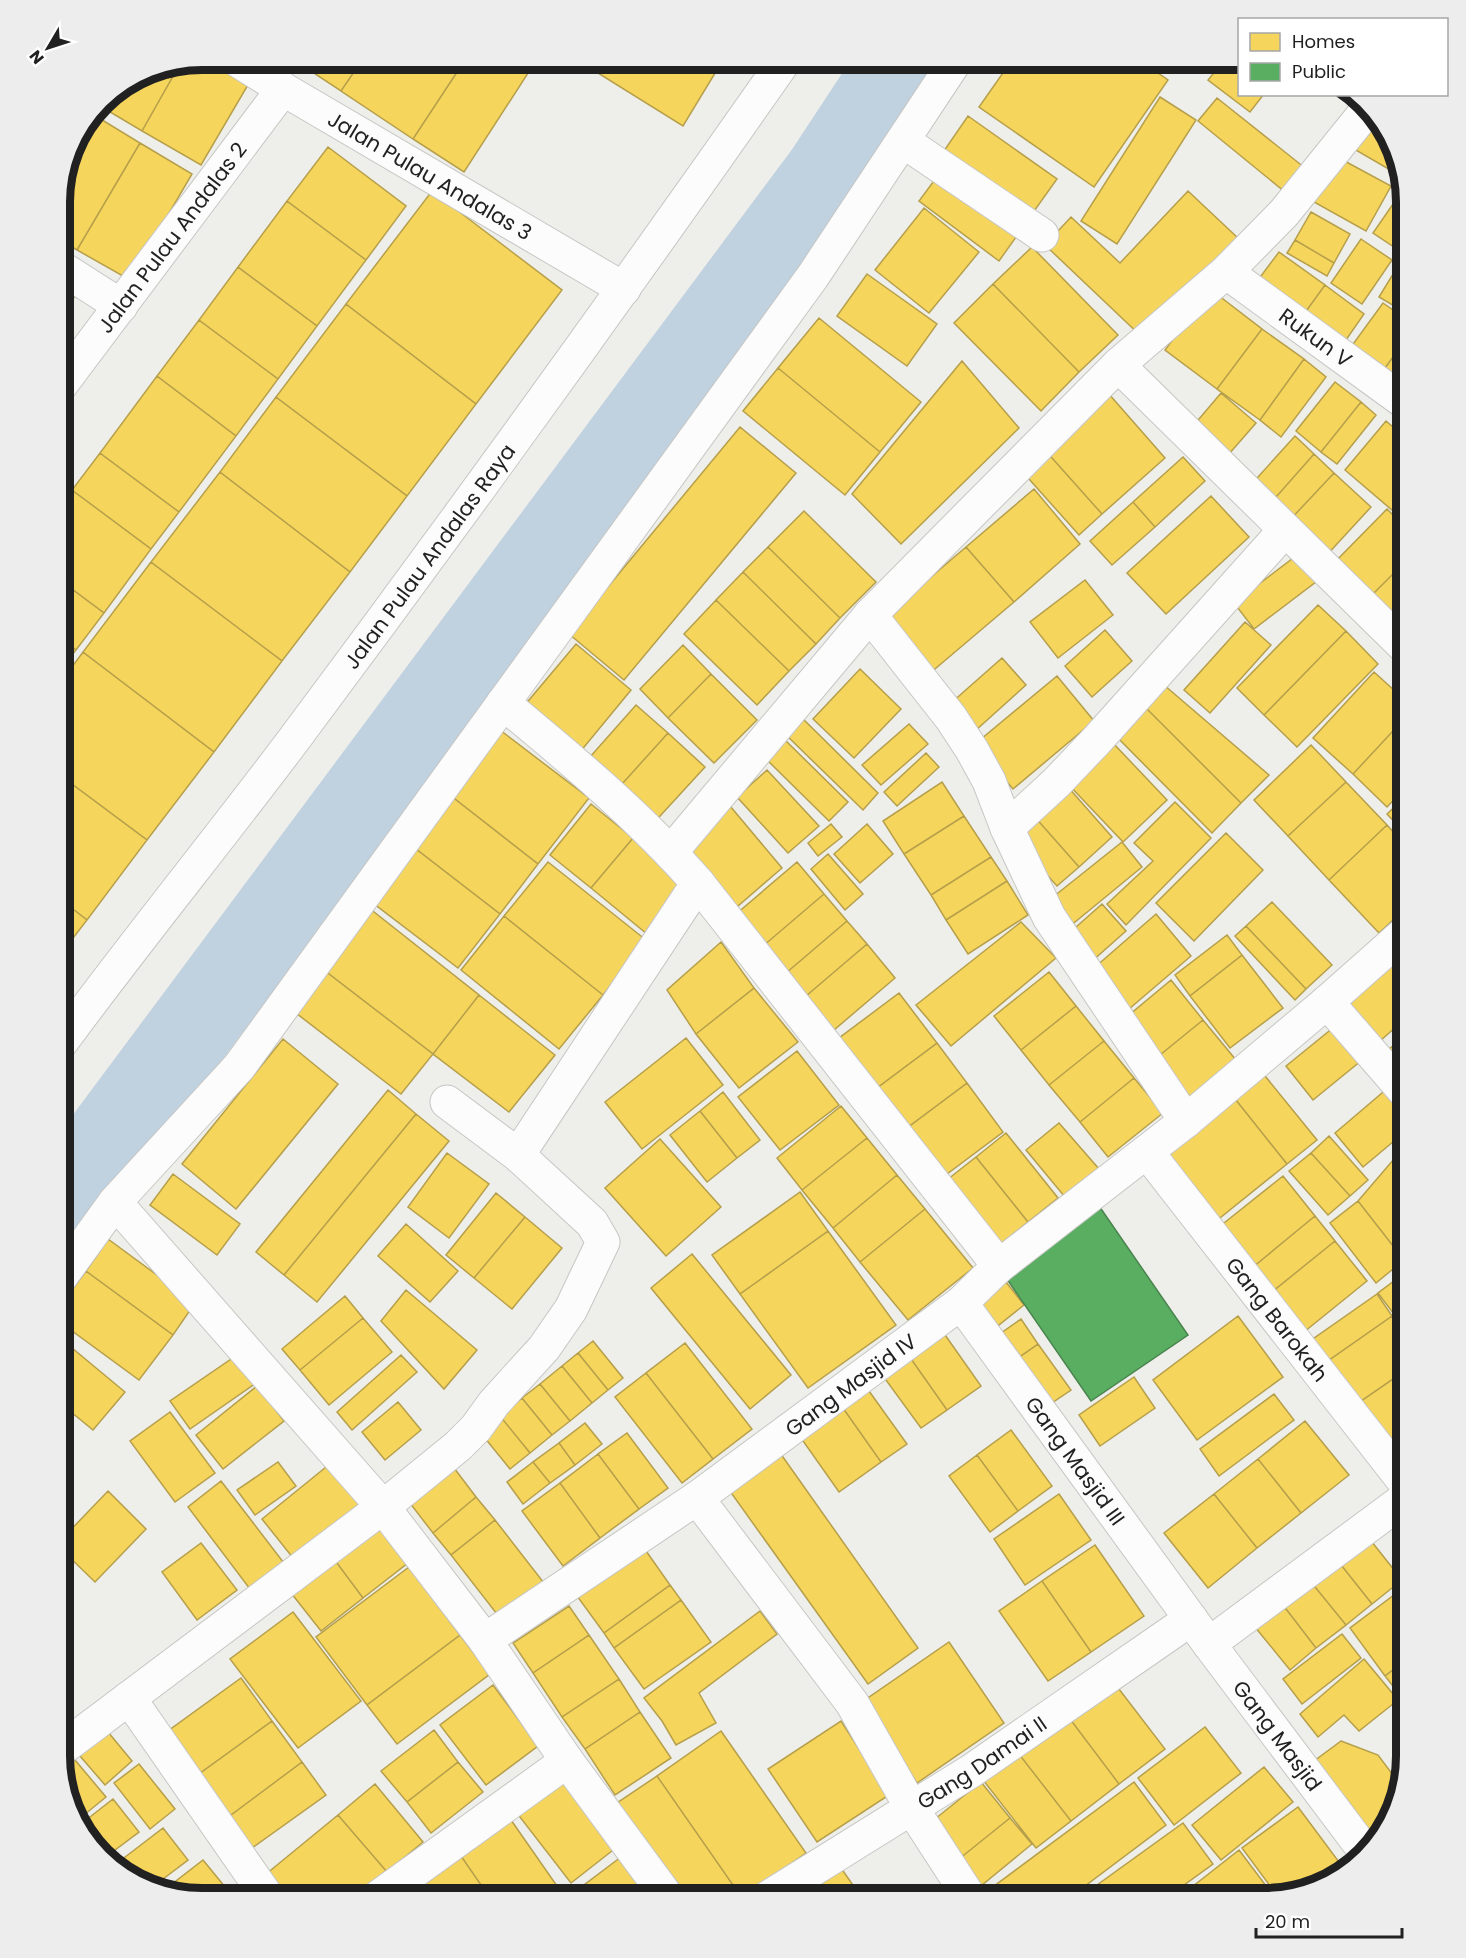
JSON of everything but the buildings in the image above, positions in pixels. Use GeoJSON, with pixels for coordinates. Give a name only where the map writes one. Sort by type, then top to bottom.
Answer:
{"type":"FeatureCollection","features":[{"type":"Feature","properties":{"kind":"street","name":"Jalan Pulau Andalas 3"},"geometry":{"type":"LineString","coordinates":[[253,70],[624,289]]}},
{"type":"Feature","properties":{"kind":"street","name":"Jalan Pulau Andalas Raya"},"geometry":{"type":"LineString","coordinates":[[70,1030],[290,744],[624,289],[778,71]]}},
{"type":"Feature","properties":{"kind":"street"},"geometry":{"type":"LineString","coordinates":[[70,1264],[115,1202],[239,1067],[813,276],[949,71]]}},
{"type":"Feature","properties":{"kind":"street","name":"Jalan Pulau Andalas 2"},"geometry":{"type":"LineString","coordinates":[[71,372],[283,89]]}},
{"type":"Feature","properties":{"kind":"street"},"geometry":{"type":"LineString","coordinates":[[671,852],[870,615],[1118,365],[1226,272],[1284,213],[1363,116]]}},
{"type":"Feature","properties":{"kind":"street"},"geometry":{"type":"LineString","coordinates":[[903,141],[1042,235]]}},
{"type":"Feature","properties":{"kind":"street","name":"Rukun V"},"geometry":{"type":"LineString","coordinates":[[1226,272],[1396,396]]}},
{"type":"Feature","properties":{"kind":"street"},"geometry":{"type":"LineString","coordinates":[[71,274],[121,306]]}},
{"type":"Feature","properties":{"kind":"street"},"geometry":{"type":"LineString","coordinates":[[1118,365],[1396,638]]}},
{"type":"Feature","properties":{"kind":"street"},"geometry":{"type":"LineString","coordinates":[[1007,828],[1089,749],[1285,530]]}},
{"type":"Feature","properties":{"kind":"street"},"geometry":{"type":"LineString","coordinates":[[870,615],[951,718],[972,750],[989,781],[1007,828],[1049,917],[1186,1121]]}},
{"type":"Feature","properties":{"kind":"street"},"geometry":{"type":"LineString","coordinates":[[503,703],[578,764],[671,852],[698,883],[999,1266]]}},
{"type":"Feature","properties":{"kind":"street"},"geometry":{"type":"LineString","coordinates":[[518,1155],[698,883]]}},
{"type":"Feature","properties":{"kind":"street","name":"Gang Masjid IV"},"geometry":{"type":"LineString","coordinates":[[485,1640],[696,1498],[962,1303],[999,1266],[1186,1121],[1396,941]]}},
{"type":"Feature","properties":{"kind":"street"},"geometry":{"type":"LineString","coordinates":[[1326,1002],[1396,1082]]}},
{"type":"Feature","properties":{"kind":"street"},"geometry":{"type":"LineString","coordinates":[[70,1742],[383,1507],[470,1434],[494,1403],[544,1348],[572,1309],[603,1242],[592,1223],[518,1155],[447,1102]]}},
{"type":"Feature","properties":{"kind":"street","name":"Gang Barokah"},"geometry":{"type":"LineString","coordinates":[[1147,1152],[1396,1472]]}},
{"type":"Feature","properties":{"kind":"street"},"geometry":{"type":"LineString","coordinates":[[115,1202],[383,1507],[485,1640],[567,1761],[661,1888]]}},
{"type":"Feature","properties":{"kind":"street","name":"Gang Masjid III"},"geometry":{"type":"LineString","coordinates":[[962,1303],[1200,1631]]}},
{"type":"Feature","properties":{"kind":"street"},"geometry":{"type":"LineString","coordinates":[[696,1498],[852,1703],[911,1807],[964,1888]]}},
{"type":"Feature","properties":{"kind":"street","name":"Gang Damai II"},"geometry":{"type":"LineString","coordinates":[[783,1888],[1200,1631],[1396,1504]]}},
{"type":"Feature","properties":{"kind":"street","name":"Gang Masjid"},"geometry":{"type":"LineString","coordinates":[[1200,1631],[1360,1845]]}},
{"type":"Feature","properties":{"kind":"street"},"geometry":{"type":"LineString","coordinates":[[129,1698],[261,1888]]}},
{"type":"Feature","properties":{"kind":"street"},"geometry":{"type":"LineString","coordinates":[[391,1888],[567,1761]]}},
{"type":"Feature","properties":{"kind":"waterway"},"geometry":{"type":"LineString","coordinates":[[70,1191],[828,174],[896,71]]}}]}
